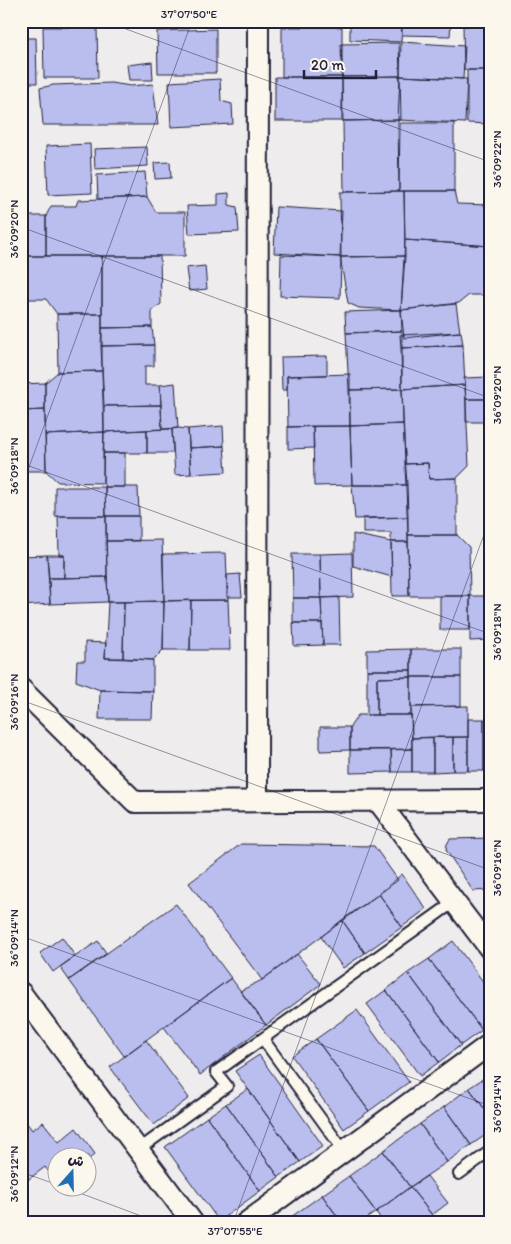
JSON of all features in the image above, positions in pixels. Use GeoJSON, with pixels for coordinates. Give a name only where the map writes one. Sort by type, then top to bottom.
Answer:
{"type":"FeatureCollection","features":[{"type":"Feature","properties":{"kind":"street"},"geometry":{"type":"LineString","coordinates":[[257,801],[258,21]]}},
{"type":"Feature","properties":{"kind":"street"},"geometry":{"type":"LineString","coordinates":[[21,689],[135,802],[490,800]]}},
{"type":"Feature","properties":{"kind":"street"},"geometry":{"type":"LineString","coordinates":[[378,800],[490,949]]}},
{"type":"Feature","properties":{"kind":"street"},"geometry":{"type":"LineString","coordinates":[[21,993],[193,1223]]}},
{"type":"Feature","properties":{"kind":"street"},"geometry":{"type":"LineString","coordinates":[[246,1223],[490,1044]]}},
{"type":"Feature","properties":{"kind":"lane"},"geometry":{"type":"LineString","coordinates":[[138,1150],[226,1086],[216,1072],[454,902]]}},
{"type":"Feature","properties":{"kind":"lane"},"geometry":{"type":"LineString","coordinates":[[262,1039],[344,1151]]}},
{"type":"Feature","properties":{"kind":"lane"},"geometry":{"type":"LineString","coordinates":[[459,1174],[490,1150]]}},
{"type":"Feature","properties":{"kind":"building"},"geometry":{"type":"Polygon","coordinates":[[[350,21],[402,21],[401,42],[350,40],[350,21]]]}},
{"type":"Feature","properties":{"kind":"building"},"geometry":{"type":"Polygon","coordinates":[[[402,21],[451,21],[450,36],[402,35],[402,21]]]}},
{"type":"Feature","properties":{"kind":"building"},"geometry":{"type":"Polygon","coordinates":[[[490,25],[490,70],[464,70],[463,26],[490,25]]]}},
{"type":"Feature","properties":{"kind":"building"},"geometry":{"type":"Polygon","coordinates":[[[43,27],[97,27],[98,78],[44,78],[43,27]]]}},
{"type":"Feature","properties":{"kind":"building"},"geometry":{"type":"Polygon","coordinates":[[[282,27],[342,27],[342,77],[282,77],[282,27]]]}},
{"type":"Feature","properties":{"kind":"building"},"geometry":{"type":"Polygon","coordinates":[[[216,29],[216,73],[158,73],[157,31],[216,29]]]}},
{"type":"Feature","properties":{"kind":"building"},"geometry":{"type":"Polygon","coordinates":[[[21,38],[36,38],[37,83],[21,83],[21,38]]]}},
{"type":"Feature","properties":{"kind":"building"},"geometry":{"type":"Polygon","coordinates":[[[401,42],[465,46],[463,79],[400,76],[401,42]]]}},
{"type":"Feature","properties":{"kind":"building"},"geometry":{"type":"Polygon","coordinates":[[[399,43],[400,76],[342,77],[341,44],[399,43]]]}},
{"type":"Feature","properties":{"kind":"building"},"geometry":{"type":"Polygon","coordinates":[[[152,62],[153,80],[129,80],[127,65],[152,62]]]}},
{"type":"Feature","properties":{"kind":"building"},"geometry":{"type":"Polygon","coordinates":[[[467,70],[490,70],[490,124],[467,123],[467,70]]]}},
{"type":"Feature","properties":{"kind":"building"},"geometry":{"type":"Polygon","coordinates":[[[400,76],[401,120],[343,121],[342,77],[400,76]]]}},
{"type":"Feature","properties":{"kind":"building"},"geometry":{"type":"Polygon","coordinates":[[[400,76],[467,79],[465,123],[398,120],[400,76]]]}},
{"type":"Feature","properties":{"kind":"building"},"geometry":{"type":"Polygon","coordinates":[[[275,77],[342,77],[342,121],[275,121],[275,77]]]}},
{"type":"Feature","properties":{"kind":"building"},"geometry":{"type":"Polygon","coordinates":[[[220,79],[221,101],[232,104],[233,124],[171,127],[169,82],[220,79]]]}},
{"type":"Feature","properties":{"kind":"building"},"geometry":{"type":"Polygon","coordinates":[[[111,83],[131,86],[153,84],[158,125],[43,125],[40,88],[53,85],[111,83]]]}},
{"type":"Feature","properties":{"kind":"building"},"geometry":{"type":"Polygon","coordinates":[[[398,120],[399,191],[344,192],[343,121],[398,120]]]}},
{"type":"Feature","properties":{"kind":"building"},"geometry":{"type":"Polygon","coordinates":[[[400,123],[454,123],[454,191],[399,191],[400,123]]]}},
{"type":"Feature","properties":{"kind":"building"},"geometry":{"type":"Polygon","coordinates":[[[90,144],[92,193],[48,195],[46,146],[90,144]]]}},
{"type":"Feature","properties":{"kind":"building"},"geometry":{"type":"Polygon","coordinates":[[[147,147],[148,166],[95,169],[94,149],[147,147]]]}},
{"type":"Feature","properties":{"kind":"building"},"geometry":{"type":"Polygon","coordinates":[[[170,162],[171,178],[155,179],[154,163],[170,162]]]}},
{"type":"Feature","properties":{"kind":"building"},"geometry":{"type":"Polygon","coordinates":[[[145,172],[147,197],[98,199],[97,175],[145,172]]]}},
{"type":"Feature","properties":{"kind":"building"},"geometry":{"type":"Polygon","coordinates":[[[404,191],[454,191],[457,204],[490,205],[490,246],[405,240],[404,191]]]}},
{"type":"Feature","properties":{"kind":"building"},"geometry":{"type":"Polygon","coordinates":[[[404,191],[405,256],[341,257],[340,192],[404,191]]]}},
{"type":"Feature","properties":{"kind":"building"},"geometry":{"type":"Polygon","coordinates":[[[229,193],[229,205],[237,207],[239,232],[189,234],[187,206],[218,205],[218,194],[229,193]]]}},
{"type":"Feature","properties":{"kind":"building"},"geometry":{"type":"Polygon","coordinates":[[[147,197],[156,212],[185,212],[185,256],[46,256],[46,216],[51,206],[76,206],[78,200],[147,197]]]}},
{"type":"Feature","properties":{"kind":"building"},"geometry":{"type":"Polygon","coordinates":[[[276,207],[342,211],[340,257],[274,253],[276,207]]]}},
{"type":"Feature","properties":{"kind":"building"},"geometry":{"type":"Polygon","coordinates":[[[21,216],[46,216],[46,256],[21,256],[21,216]]]}},
{"type":"Feature","properties":{"kind":"building"},"geometry":{"type":"Polygon","coordinates":[[[405,240],[490,246],[490,295],[469,295],[459,303],[401,310],[405,240]]]}},
{"type":"Feature","properties":{"kind":"building"},"geometry":{"type":"Polygon","coordinates":[[[281,255],[341,257],[340,298],[280,296],[281,255]]]}},
{"type":"Feature","properties":{"kind":"building"},"geometry":{"type":"Polygon","coordinates":[[[21,256],[102,256],[102,314],[57,314],[46,299],[21,299],[21,256]]]}},
{"type":"Feature","properties":{"kind":"building"},"geometry":{"type":"Polygon","coordinates":[[[102,256],[160,256],[161,304],[152,310],[152,327],[102,328],[102,256]]]}},
{"type":"Feature","properties":{"kind":"building"},"geometry":{"type":"Polygon","coordinates":[[[405,256],[401,310],[359,308],[348,303],[340,257],[405,256]]]}},
{"type":"Feature","properties":{"kind":"building"},"geometry":{"type":"Polygon","coordinates":[[[205,266],[207,289],[189,291],[186,268],[205,266]]]}},
{"type":"Feature","properties":{"kind":"building"},"geometry":{"type":"Polygon","coordinates":[[[456,304],[460,332],[404,338],[401,310],[456,304]]]}},
{"type":"Feature","properties":{"kind":"building"},"geometry":{"type":"Polygon","coordinates":[[[401,310],[402,331],[346,333],[345,312],[401,310]]]}},
{"type":"Feature","properties":{"kind":"building"},"geometry":{"type":"Polygon","coordinates":[[[57,314],[102,314],[102,371],[58,372],[57,314]]]}},
{"type":"Feature","properties":{"kind":"building"},"geometry":{"type":"Polygon","coordinates":[[[152,327],[154,345],[101,346],[102,328],[152,327]]]}},
{"type":"Feature","properties":{"kind":"building"},"geometry":{"type":"Polygon","coordinates":[[[402,331],[402,389],[349,390],[346,333],[402,331]]]}},
{"type":"Feature","properties":{"kind":"building"},"geometry":{"type":"Polygon","coordinates":[[[461,332],[463,345],[401,348],[400,335],[461,332]]]}},
{"type":"Feature","properties":{"kind":"building"},"geometry":{"type":"Polygon","coordinates":[[[154,345],[154,366],[145,366],[145,385],[160,385],[161,405],[104,406],[101,346],[154,345]]]}},
{"type":"Feature","properties":{"kind":"building"},"geometry":{"type":"Polygon","coordinates":[[[463,345],[465,385],[402,389],[401,348],[463,345]]]}},
{"type":"Feature","properties":{"kind":"building"},"geometry":{"type":"Polygon","coordinates":[[[327,356],[327,375],[287,376],[287,390],[282,390],[281,357],[327,356]]]}},
{"type":"Feature","properties":{"kind":"building"},"geometry":{"type":"Polygon","coordinates":[[[102,371],[104,432],[45,435],[45,383],[58,372],[102,371]]]}},
{"type":"Feature","properties":{"kind":"building"},"geometry":{"type":"Polygon","coordinates":[[[350,374],[350,426],[288,427],[287,376],[350,374]]]}},
{"type":"Feature","properties":{"kind":"building"},"geometry":{"type":"Polygon","coordinates":[[[490,377],[490,399],[466,399],[464,378],[490,377]]]}},
{"type":"Feature","properties":{"kind":"building"},"geometry":{"type":"Polygon","coordinates":[[[45,383],[45,410],[21,411],[21,384],[45,383]]]}},
{"type":"Feature","properties":{"kind":"building"},"geometry":{"type":"Polygon","coordinates":[[[175,383],[178,428],[162,429],[160,385],[175,383]]]}},
{"type":"Feature","properties":{"kind":"building"},"geometry":{"type":"Polygon","coordinates":[[[465,385],[469,466],[457,478],[429,479],[428,463],[405,464],[402,389],[465,385]]]}},
{"type":"Feature","properties":{"kind":"building"},"geometry":{"type":"Polygon","coordinates":[[[402,389],[403,424],[350,426],[349,390],[402,389]]]}},
{"type":"Feature","properties":{"kind":"building"},"geometry":{"type":"Polygon","coordinates":[[[466,399],[490,399],[490,422],[466,422],[466,399]]]}},
{"type":"Feature","properties":{"kind":"building"},"geometry":{"type":"Polygon","coordinates":[[[161,405],[162,429],[104,432],[104,406],[161,405]]]}},
{"type":"Feature","properties":{"kind":"building"},"geometry":{"type":"Polygon","coordinates":[[[45,410],[46,471],[21,471],[21,411],[45,410]]]}},
{"type":"Feature","properties":{"kind":"building"},"geometry":{"type":"Polygon","coordinates":[[[403,424],[407,485],[352,485],[350,426],[403,424]]]}},
{"type":"Feature","properties":{"kind":"building"},"geometry":{"type":"Polygon","coordinates":[[[223,426],[224,446],[189,448],[188,429],[223,426]]]}},
{"type":"Feature","properties":{"kind":"building"},"geometry":{"type":"Polygon","coordinates":[[[313,426],[314,448],[288,449],[288,427],[313,426]]]}},
{"type":"Feature","properties":{"kind":"building"},"geometry":{"type":"Polygon","coordinates":[[[313,426],[350,426],[352,485],[314,486],[313,426]]]}},
{"type":"Feature","properties":{"kind":"building"},"geometry":{"type":"Polygon","coordinates":[[[172,429],[188,429],[191,474],[175,475],[172,429]]]}},
{"type":"Feature","properties":{"kind":"building"},"geometry":{"type":"Polygon","coordinates":[[[172,429],[173,453],[147,453],[147,430],[172,429]]]}},
{"type":"Feature","properties":{"kind":"building"},"geometry":{"type":"Polygon","coordinates":[[[147,430],[147,453],[103,453],[104,432],[147,430]]]}},
{"type":"Feature","properties":{"kind":"building"},"geometry":{"type":"Polygon","coordinates":[[[104,432],[103,483],[58,482],[46,471],[45,435],[104,432]]]}},
{"type":"Feature","properties":{"kind":"building"},"geometry":{"type":"Polygon","coordinates":[[[224,446],[226,472],[191,474],[189,448],[224,446]]]}},
{"type":"Feature","properties":{"kind":"building"},"geometry":{"type":"Polygon","coordinates":[[[103,453],[125,453],[125,487],[105,487],[103,483],[103,453]]]}},
{"type":"Feature","properties":{"kind":"building"},"geometry":{"type":"Polygon","coordinates":[[[428,463],[429,479],[457,478],[457,535],[408,535],[405,464],[428,463]]]}},
{"type":"Feature","properties":{"kind":"building"},"geometry":{"type":"Polygon","coordinates":[[[352,485],[407,485],[408,517],[355,519],[352,485]]]}},
{"type":"Feature","properties":{"kind":"building"},"geometry":{"type":"Polygon","coordinates":[[[55,487],[105,487],[106,516],[55,516],[55,487]]]}},
{"type":"Feature","properties":{"kind":"building"},"geometry":{"type":"Polygon","coordinates":[[[105,487],[138,487],[139,516],[106,516],[105,487]]]}},
{"type":"Feature","properties":{"kind":"building"},"geometry":{"type":"Polygon","coordinates":[[[58,516],[106,516],[107,577],[64,578],[64,555],[59,555],[58,516]]]}},
{"type":"Feature","properties":{"kind":"building"},"geometry":{"type":"Polygon","coordinates":[[[106,516],[139,516],[139,541],[106,541],[106,516]]]}},
{"type":"Feature","properties":{"kind":"building"},"geometry":{"type":"Polygon","coordinates":[[[408,517],[408,542],[391,542],[391,533],[363,533],[363,518],[408,517]]]}},
{"type":"Feature","properties":{"kind":"building"},"geometry":{"type":"Polygon","coordinates":[[[353,534],[391,542],[392,577],[353,566],[353,534]]]}},
{"type":"Feature","properties":{"kind":"building"},"geometry":{"type":"Polygon","coordinates":[[[408,535],[457,535],[469,547],[470,596],[409,596],[408,535]]]}},
{"type":"Feature","properties":{"kind":"building"},"geometry":{"type":"Polygon","coordinates":[[[162,540],[164,601],[108,602],[106,541],[162,540]]]}},
{"type":"Feature","properties":{"kind":"building"},"geometry":{"type":"Polygon","coordinates":[[[391,542],[408,542],[409,596],[392,596],[391,542]]]}},
{"type":"Feature","properties":{"kind":"building"},"geometry":{"type":"Polygon","coordinates":[[[226,553],[228,600],[164,601],[163,554],[226,553]]]}},
{"type":"Feature","properties":{"kind":"building"},"geometry":{"type":"Polygon","coordinates":[[[352,553],[353,597],[321,598],[320,554],[352,553]]]}},
{"type":"Feature","properties":{"kind":"building"},"geometry":{"type":"Polygon","coordinates":[[[292,554],[320,554],[321,598],[293,598],[292,554]]]}},
{"type":"Feature","properties":{"kind":"building"},"geometry":{"type":"Polygon","coordinates":[[[47,555],[64,555],[64,578],[49,578],[47,555]]]}},
{"type":"Feature","properties":{"kind":"building"},"geometry":{"type":"Polygon","coordinates":[[[47,555],[50,604],[21,606],[21,556],[47,555]]]}},
{"type":"Feature","properties":{"kind":"building"},"geometry":{"type":"Polygon","coordinates":[[[240,574],[242,597],[227,597],[227,575],[240,574]]]}},
{"type":"Feature","properties":{"kind":"building"},"geometry":{"type":"Polygon","coordinates":[[[107,577],[108,602],[50,604],[49,578],[107,577]]]}},
{"type":"Feature","properties":{"kind":"building"},"geometry":{"type":"Polygon","coordinates":[[[440,596],[470,596],[470,630],[440,630],[440,596]]]}},
{"type":"Feature","properties":{"kind":"building"},"geometry":{"type":"Polygon","coordinates":[[[470,596],[490,596],[490,640],[470,641],[470,596]]]}},
{"type":"Feature","properties":{"kind":"building"},"geometry":{"type":"Polygon","coordinates":[[[339,597],[340,645],[323,645],[321,598],[339,597]]]}},
{"type":"Feature","properties":{"kind":"building"},"geometry":{"type":"Polygon","coordinates":[[[293,598],[321,598],[322,623],[293,623],[293,598]]]}},
{"type":"Feature","properties":{"kind":"building"},"geometry":{"type":"Polygon","coordinates":[[[191,600],[190,650],[163,650],[164,601],[191,600]]]}},
{"type":"Feature","properties":{"kind":"building"},"geometry":{"type":"Polygon","coordinates":[[[191,600],[228,600],[230,650],[190,650],[191,600]]]}},
{"type":"Feature","properties":{"kind":"building"},"geometry":{"type":"Polygon","coordinates":[[[164,601],[163,650],[153,660],[123,658],[124,602],[164,601]]]}},
{"type":"Feature","properties":{"kind":"building"},"geometry":{"type":"Polygon","coordinates":[[[108,602],[124,602],[123,658],[105,658],[108,602]]]}},
{"type":"Feature","properties":{"kind":"building"},"geometry":{"type":"Polygon","coordinates":[[[293,623],[322,623],[323,645],[294,646],[293,623]]]}},
{"type":"Feature","properties":{"kind":"building"},"geometry":{"type":"Polygon","coordinates":[[[85,642],[106,643],[105,658],[153,660],[153,691],[100,690],[76,681],[77,661],[85,661],[85,642]]]}},
{"type":"Feature","properties":{"kind":"building"},"geometry":{"type":"Polygon","coordinates":[[[411,649],[461,649],[461,677],[411,677],[411,649]]]}},
{"type":"Feature","properties":{"kind":"building"},"geometry":{"type":"Polygon","coordinates":[[[411,649],[411,670],[367,670],[367,650],[411,649]]]}},
{"type":"Feature","properties":{"kind":"building"},"geometry":{"type":"Polygon","coordinates":[[[367,670],[411,670],[411,677],[377,678],[377,715],[367,715],[367,670]]]}},
{"type":"Feature","properties":{"kind":"building"},"geometry":{"type":"Polygon","coordinates":[[[411,677],[411,715],[377,715],[377,678],[411,677]]]}},
{"type":"Feature","properties":{"kind":"building"},"geometry":{"type":"Polygon","coordinates":[[[411,677],[461,677],[461,706],[411,707],[411,677]]]}},
{"type":"Feature","properties":{"kind":"building"},"geometry":{"type":"Polygon","coordinates":[[[100,690],[153,691],[152,719],[99,719],[100,690]]]}},
{"type":"Feature","properties":{"kind":"building"},"geometry":{"type":"Polygon","coordinates":[[[468,706],[468,737],[412,738],[411,707],[468,706]]]}},
{"type":"Feature","properties":{"kind":"building"},"geometry":{"type":"Polygon","coordinates":[[[358,715],[411,715],[412,749],[350,750],[350,727],[358,715]]]}},
{"type":"Feature","properties":{"kind":"building"},"geometry":{"type":"Polygon","coordinates":[[[468,719],[484,719],[484,771],[468,771],[468,719]]]}},
{"type":"Feature","properties":{"kind":"building"},"geometry":{"type":"Polygon","coordinates":[[[484,719],[490,719],[490,771],[484,771],[484,719]]]}},
{"type":"Feature","properties":{"kind":"building"},"geometry":{"type":"Polygon","coordinates":[[[320,727],[350,727],[350,750],[320,751],[320,727]]]}},
{"type":"Feature","properties":{"kind":"building"},"geometry":{"type":"Polygon","coordinates":[[[433,737],[433,772],[412,772],[412,738],[433,737]]]}},
{"type":"Feature","properties":{"kind":"building"},"geometry":{"type":"Polygon","coordinates":[[[433,737],[453,737],[453,771],[433,772],[433,737]]]}},
{"type":"Feature","properties":{"kind":"building"},"geometry":{"type":"Polygon","coordinates":[[[453,737],[468,737],[468,771],[453,771],[453,737]]]}},
{"type":"Feature","properties":{"kind":"building"},"geometry":{"type":"Polygon","coordinates":[[[412,749],[412,772],[392,772],[391,750],[412,749]]]}},
{"type":"Feature","properties":{"kind":"building"},"geometry":{"type":"Polygon","coordinates":[[[350,750],[391,750],[392,772],[350,773],[350,750]]]}},
{"type":"Feature","properties":{"kind":"building"},"geometry":{"type":"Polygon","coordinates":[[[490,838],[490,890],[473,891],[446,850],[447,844],[450,839],[490,838]]]}},
{"type":"Feature","properties":{"kind":"building"},"geometry":{"type":"Polygon","coordinates":[[[241,844],[374,846],[398,880],[262,980],[189,883],[241,844]]]}},
{"type":"Feature","properties":{"kind":"building"},"geometry":{"type":"Polygon","coordinates":[[[402,874],[426,909],[402,927],[379,894],[402,874]]]}},
{"type":"Feature","properties":{"kind":"building"},"geometry":{"type":"Polygon","coordinates":[[[379,894],[402,927],[365,953],[342,920],[379,894]]]}},
{"type":"Feature","properties":{"kind":"building"},"geometry":{"type":"Polygon","coordinates":[[[176,904],[231,978],[124,1056],[69,980],[176,904]]]}},
{"type":"Feature","properties":{"kind":"building"},"geometry":{"type":"Polygon","coordinates":[[[342,920],[365,953],[343,968],[321,937],[342,920]]]}},
{"type":"Feature","properties":{"kind":"building"},"geometry":{"type":"Polygon","coordinates":[[[62,937],[75,956],[53,972],[40,953],[62,937]]]}},
{"type":"Feature","properties":{"kind":"building"},"geometry":{"type":"Polygon","coordinates":[[[98,941],[107,954],[69,980],[60,967],[98,941]]]}},
{"type":"Feature","properties":{"kind":"building"},"geometry":{"type":"Polygon","coordinates":[[[453,941],[490,991],[490,1024],[482,1030],[429,959],[453,941]]]}},
{"type":"Feature","properties":{"kind":"building"},"geometry":{"type":"Polygon","coordinates":[[[297,954],[321,984],[266,1025],[240,991],[262,980],[297,954]]]}},
{"type":"Feature","properties":{"kind":"building"},"geometry":{"type":"Polygon","coordinates":[[[429,959],[482,1030],[461,1045],[408,973],[429,959]]]}},
{"type":"Feature","properties":{"kind":"building"},"geometry":{"type":"Polygon","coordinates":[[[408,973],[461,1045],[439,1062],[386,990],[408,973]]]}},
{"type":"Feature","properties":{"kind":"building"},"geometry":{"type":"Polygon","coordinates":[[[231,978],[266,1025],[200,1075],[164,1027],[231,978]]]}},
{"type":"Feature","properties":{"kind":"building"},"geometry":{"type":"Polygon","coordinates":[[[386,990],[439,1062],[420,1076],[367,1004],[386,990]]]}},
{"type":"Feature","properties":{"kind":"building"},"geometry":{"type":"Polygon","coordinates":[[[357,1010],[409,1082],[369,1111],[316,1039],[357,1010]]]}},
{"type":"Feature","properties":{"kind":"building"},"geometry":{"type":"Polygon","coordinates":[[[316,1039],[369,1111],[344,1129],[292,1056],[316,1039]]]}},
{"type":"Feature","properties":{"kind":"building"},"geometry":{"type":"Polygon","coordinates":[[[146,1040],[189,1098],[154,1125],[110,1067],[146,1040]]]}},
{"type":"Feature","properties":{"kind":"building"},"geometry":{"type":"Polygon","coordinates":[[[259,1055],[323,1146],[300,1162],[235,1071],[259,1055]]]}},
{"type":"Feature","properties":{"kind":"building"},"geometry":{"type":"Polygon","coordinates":[[[490,1074],[490,1116],[469,1088],[490,1074]]]}},
{"type":"Feature","properties":{"kind":"building"},"geometry":{"type":"Polygon","coordinates":[[[469,1088],[490,1116],[490,1132],[471,1145],[444,1107],[469,1088]]]}},
{"type":"Feature","properties":{"kind":"building"},"geometry":{"type":"Polygon","coordinates":[[[248,1089],[300,1162],[279,1177],[226,1104],[248,1089]]]}},
{"type":"Feature","properties":{"kind":"building"},"geometry":{"type":"Polygon","coordinates":[[[226,1104],[279,1177],[260,1191],[207,1117],[226,1104]]]}},
{"type":"Feature","properties":{"kind":"building"},"geometry":{"type":"Polygon","coordinates":[[[444,1107],[471,1145],[447,1162],[420,1124],[444,1107]]]}},
{"type":"Feature","properties":{"kind":"building"},"geometry":{"type":"Polygon","coordinates":[[[21,1115],[32,1130],[43,1122],[59,1142],[76,1128],[89,1146],[48,1146],[48,1171],[45,1167],[21,1185],[21,1115]]]}},
{"type":"Feature","properties":{"kind":"building"},"geometry":{"type":"Polygon","coordinates":[[[207,1117],[260,1191],[219,1221],[165,1147],[207,1117]]]}},
{"type":"Feature","properties":{"kind":"building"},"geometry":{"type":"Polygon","coordinates":[[[420,1124],[447,1162],[410,1187],[383,1151],[420,1124]]]}},
{"type":"Feature","properties":{"kind":"building"},"geometry":{"type":"Polygon","coordinates":[[[383,1151],[410,1187],[376,1212],[349,1176],[383,1151]]]}},
{"type":"Feature","properties":{"kind":"building"},"geometry":{"type":"Polygon","coordinates":[[[349,1176],[376,1212],[360,1223],[342,1223],[322,1195],[349,1176]]]}},
{"type":"Feature","properties":{"kind":"building"},"geometry":{"type":"Polygon","coordinates":[[[427,1176],[448,1203],[432,1215],[410,1187],[427,1176]]]}},
{"type":"Feature","properties":{"kind":"building"},"geometry":{"type":"Polygon","coordinates":[[[410,1187],[437,1223],[384,1223],[376,1212],[410,1187]]]}},
{"type":"Feature","properties":{"kind":"building"},"geometry":{"type":"Polygon","coordinates":[[[322,1195],[342,1223],[284,1223],[284,1222],[322,1195]]]}}]}
